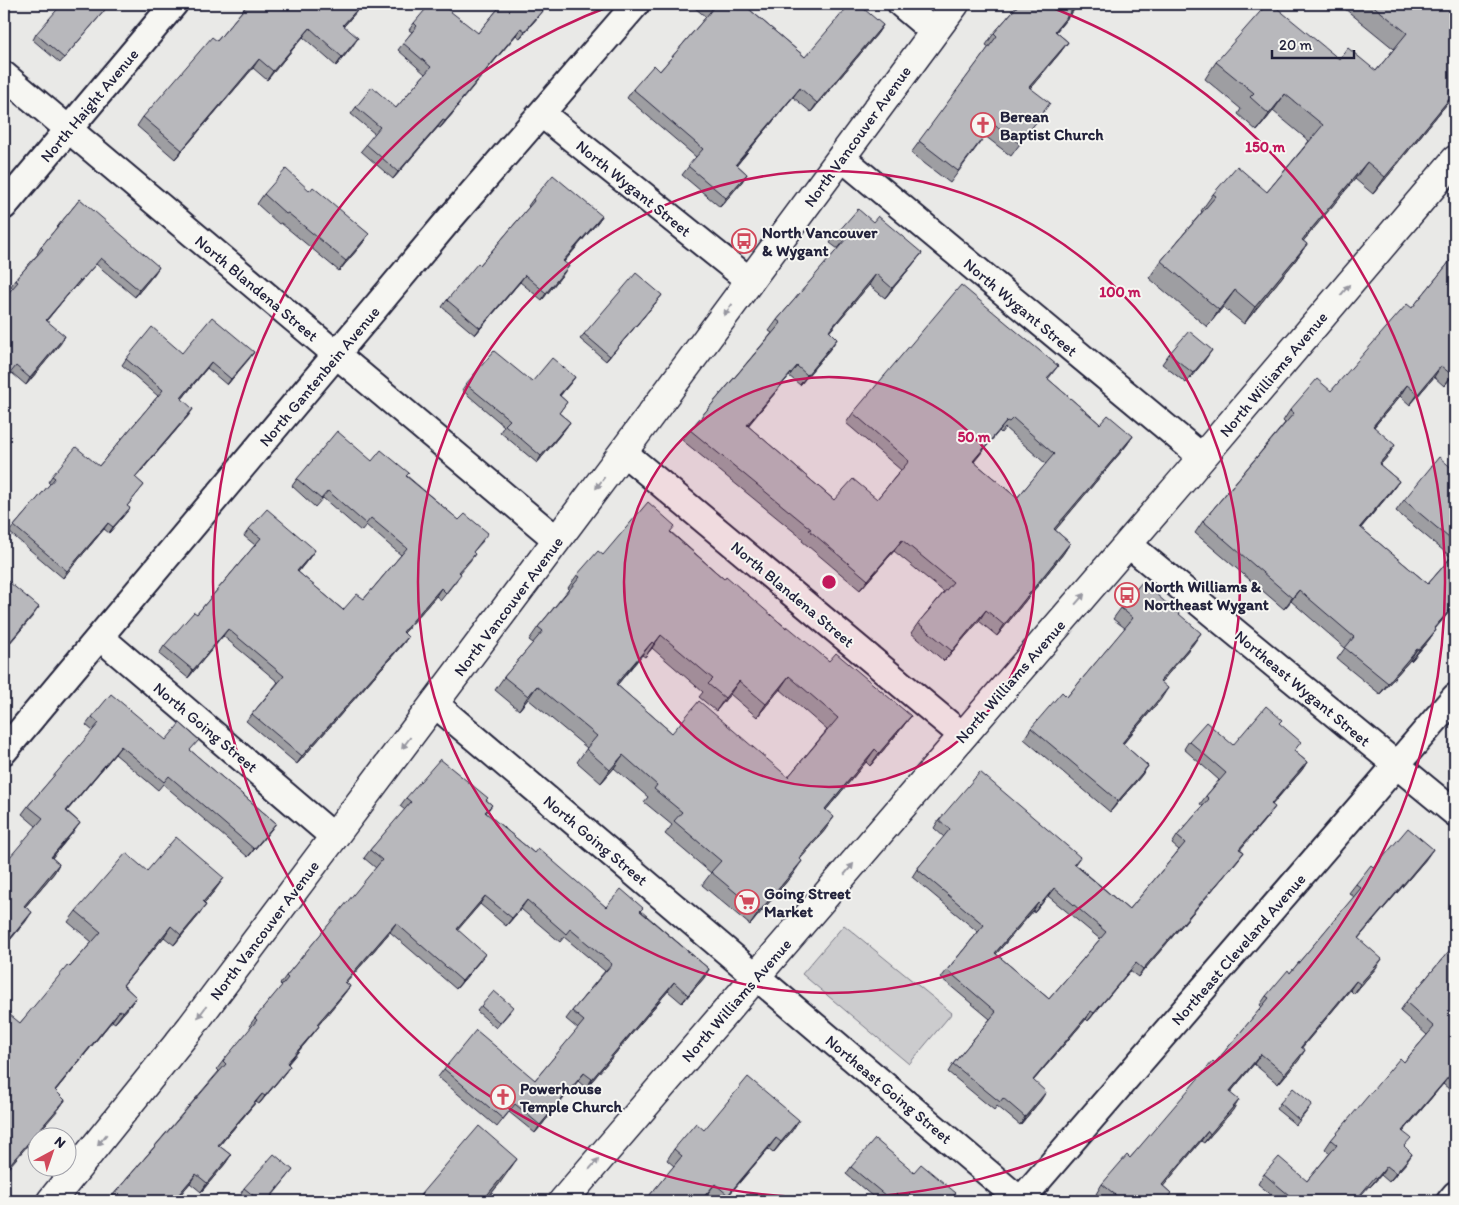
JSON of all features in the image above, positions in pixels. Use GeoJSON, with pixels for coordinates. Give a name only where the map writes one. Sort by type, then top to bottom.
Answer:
{"type":"FeatureCollection","features":[{"type":"Feature","properties":{"kind":"main road","name":"North Vancouver Avenue"},"geometry":{"type":"LineString","coordinates":[[51,1201],[191,1027],[435,704],[955,4]]}},
{"type":"Feature","properties":{"kind":"main road","name":"North Williams Avenue"},"geometry":{"type":"LineString","coordinates":[[562,1201],[1202,458],[1455,160]]}},
{"type":"Feature","properties":{"kind":"street","name":"North Haight Avenue"},"geometry":{"type":"LineString","coordinates":[[4,206],[174,4]]}},
{"type":"Feature","properties":{"kind":"street","name":"North Gantenbein Avenue"},"geometry":{"type":"LineString","coordinates":[[4,751],[447,222],[636,4]]}},
{"type":"Feature","properties":{"kind":"street"},"geometry":{"type":"LineString","coordinates":[[901,4],[934,32]]}},
{"type":"Feature","properties":{"kind":"street","name":"North Blandena Street"},"geometry":{"type":"LineString","coordinates":[[4,75],[557,540]]}},
{"type":"Feature","properties":{"kind":"street","name":"North Wygant Street"},"geometry":{"type":"LineString","coordinates":[[542,114],[750,281]]}},
{"type":"Feature","properties":{"kind":"street","name":"North Wygant Street"},"geometry":{"type":"LineString","coordinates":[[841,157],[1202,458]]}},
{"type":"Feature","properties":{"kind":"street","name":"North Blandena Street"},"geometry":{"type":"LineString","coordinates":[[623,452],[963,736]]}},
{"type":"Feature","properties":{"kind":"street","name":"Northeast Wygant Street"},"geometry":{"type":"LineString","coordinates":[[1128,544],[1455,813]]}},
{"type":"Feature","properties":{"kind":"street","name":"North Going Street"},"geometry":{"type":"LineString","coordinates":[[100,637],[334,837]]}},
{"type":"Feature","properties":{"kind":"street","name":"Northeast Cleveland Avenue"},"geometry":{"type":"LineString","coordinates":[[1021,1201],[1455,697]]}},
{"type":"Feature","properties":{"kind":"street","name":"North Going Street"},"geometry":{"type":"LineString","coordinates":[[435,704],[756,977]]}},
{"type":"Feature","properties":{"kind":"street","name":"Northeast Going Street"},"geometry":{"type":"LineString","coordinates":[[756,977],[1021,1201]]}},
{"type":"Feature","properties":{"kind":"street"},"geometry":{"type":"LineString","coordinates":[[1450,1201],[1455,1195]]}},
{"type":"Feature","properties":{"kind":"shaded area"},"geometry":{"type":"Polygon","coordinates":[[[844,925],[952,1013],[909,1064],[802,974],[844,925]]]}},
{"type":"Feature","properties":{"kind":"building"},"geometry":{"type":"Polygon","coordinates":[[[62,4],[110,4],[64,58],[36,34],[62,4]]]}},
{"type":"Feature","properties":{"kind":"building"},"geometry":{"type":"Polygon","coordinates":[[[248,4],[362,4],[343,25],[358,38],[342,57],[310,28],[273,71],[259,59],[182,150],[143,117],[212,37],[217,41],[248,4]]]}},
{"type":"Feature","properties":{"kind":"building"},"geometry":{"type":"Polygon","coordinates":[[[430,4],[441,4],[478,33],[502,4],[548,4],[525,31],[521,28],[458,106],[445,121],[443,120],[398,172],[366,144],[380,127],[356,107],[372,87],[396,108],[431,67],[403,43],[417,26],[414,23],[430,4]]]}},
{"type":"Feature","properties":{"kind":"building"},"geometry":{"type":"Polygon","coordinates":[[[707,4],[743,4],[805,57],[850,4],[858,4],[883,25],[817,103],[800,88],[736,164],[747,174],[726,198],[688,166],[703,149],[633,89],[654,65],[660,71],[713,8],[707,4]]]}},
{"type":"Feature","properties":{"kind":"building"},"geometry":{"type":"Polygon","coordinates":[[[1019,4],[1077,4],[1055,31],[1068,42],[1029,87],[1050,103],[1020,144],[993,124],[958,171],[919,141],[997,36],[994,33],[1019,4]]]}},
{"type":"Feature","properties":{"kind":"building"},"geometry":{"type":"Polygon","coordinates":[[[1267,4],[1272,4],[1339,59],[1348,48],[1376,71],[1407,33],[1371,4],[1455,4],[1455,92],[1385,177],[1367,162],[1302,240],[1307,244],[1255,307],[1235,290],[1219,310],[1161,261],[1216,196],[1213,194],[1237,166],[1267,192],[1323,125],[1285,94],[1269,114],[1250,97],[1254,93],[1216,62],[1267,4]]]}},
{"type":"Feature","properties":{"kind":"building"},"geometry":{"type":"Polygon","coordinates":[[[286,169],[310,191],[313,187],[369,234],[346,261],[288,213],[286,214],[264,194],[286,169]]]}},
{"type":"Feature","properties":{"kind":"building"},"geometry":{"type":"Polygon","coordinates":[[[553,175],[602,216],[563,261],[569,266],[546,293],[525,275],[480,328],[447,300],[478,263],[480,265],[534,201],[533,199],[553,175]]]}},
{"type":"Feature","properties":{"kind":"building"},"geometry":{"type":"Polygon","coordinates":[[[80,199],[159,267],[139,290],[101,258],[46,320],[65,336],[30,378],[16,366],[4,381],[4,298],[18,282],[15,280],[43,249],[41,247],[80,199]]]}},
{"type":"Feature","properties":{"kind":"building"},"geometry":{"type":"Polygon","coordinates":[[[858,209],[873,222],[878,216],[922,253],[892,288],[876,274],[829,331],[837,339],[807,375],[797,366],[747,425],[834,500],[853,479],[877,499],[909,461],[853,413],[961,285],[1058,366],[1047,378],[1100,424],[1108,415],[1133,436],[1054,529],[1070,543],[1004,625],[986,610],[952,651],[918,623],[953,582],[902,540],[868,580],[809,530],[811,529],[690,430],[781,323],[777,320],[846,239],[838,232],[858,209]],[[1013,418],[1009,422],[1007,421],[973,461],[1017,498],[1054,454],[1013,418]]]}},
{"type":"Feature","properties":{"kind":"building"},"geometry":{"type":"Polygon","coordinates":[[[1455,255],[1455,371],[1452,375],[1441,366],[1418,394],[1407,385],[1373,426],[1395,445],[1379,464],[1399,481],[1360,527],[1428,584],[1455,553],[1455,604],[1434,628],[1436,630],[1388,683],[1345,648],[1354,637],[1299,590],[1292,598],[1203,521],[1294,413],[1290,410],[1317,379],[1331,391],[1407,304],[1412,308],[1455,255]]]}},
{"type":"Feature","properties":{"kind":"building"},"geometry":{"type":"Polygon","coordinates":[[[636,273],[662,295],[610,356],[584,334],[636,273]]]}},
{"type":"Feature","properties":{"kind":"building"},"geometry":{"type":"Polygon","coordinates":[[[212,317],[254,352],[231,379],[211,362],[181,398],[193,409],[135,477],[144,485],[127,506],[130,508],[113,527],[108,523],[67,571],[14,526],[55,478],[52,476],[76,447],[99,466],[163,390],[126,359],[152,327],[182,353],[212,317]]]}},
{"type":"Feature","properties":{"kind":"building"},"geometry":{"type":"Polygon","coordinates":[[[1189,331],[1212,350],[1193,373],[1169,354],[1189,331]]]}},
{"type":"Feature","properties":{"kind":"building"},"geometry":{"type":"Polygon","coordinates":[[[494,351],[532,382],[552,358],[575,377],[559,395],[567,402],[559,413],[570,422],[541,456],[505,425],[510,420],[466,384],[494,351]]]}},
{"type":"Feature","properties":{"kind":"building"},"geometry":{"type":"Polygon","coordinates":[[[337,431],[372,461],[381,450],[409,473],[406,476],[459,520],[465,514],[488,533],[446,593],[441,588],[403,632],[408,637],[302,756],[252,714],[284,676],[228,629],[193,670],[164,646],[194,612],[197,614],[261,538],[249,529],[267,509],[315,550],[297,571],[343,610],[357,594],[364,599],[407,548],[371,518],[366,524],[328,491],[321,499],[297,479],[337,431]]]}},
{"type":"Feature","properties":{"kind":"building"},"geometry":{"type":"Polygon","coordinates":[[[1439,457],[1455,471],[1455,543],[1404,500],[1439,457]]]}},
{"type":"Feature","properties":{"kind":"building"},"geometry":{"type":"Polygon","coordinates":[[[648,502],[675,526],[670,532],[724,579],[726,576],[786,628],[787,626],[829,661],[836,653],[911,716],[879,753],[875,749],[825,809],[834,817],[799,858],[802,861],[759,912],[711,872],[721,861],[674,821],[682,812],[654,789],[657,785],[623,755],[610,770],[586,749],[597,736],[537,686],[528,696],[504,677],[543,631],[538,627],[580,577],[577,575],[598,551],[603,555],[648,502]],[[661,635],[654,644],[652,642],[616,684],[672,733],[699,701],[788,777],[838,718],[789,676],[766,704],[739,681],[725,698],[708,684],[713,679],[661,635]]]}},
{"type":"Feature","properties":{"kind":"building"},"geometry":{"type":"Polygon","coordinates":[[[4,578],[39,607],[4,649],[4,578]]]}},
{"type":"Feature","properties":{"kind":"building"},"geometry":{"type":"Polygon","coordinates":[[[1142,582],[1201,633],[1160,681],[1168,688],[1122,743],[1148,766],[1118,801],[1031,728],[1062,692],[1067,697],[1133,618],[1121,608],[1142,582]]]}},
{"type":"Feature","properties":{"kind":"building"},"geometry":{"type":"Polygon","coordinates":[[[111,694],[166,740],[180,723],[199,740],[190,750],[276,823],[254,849],[169,776],[164,782],[121,746],[66,811],[80,823],[51,857],[59,864],[24,906],[32,912],[4,946],[4,864],[43,818],[28,806],[99,723],[92,717],[111,694]]]}},
{"type":"Feature","properties":{"kind":"building"},"geometry":{"type":"Polygon","coordinates":[[[1266,706],[1282,720],[1279,723],[1301,742],[1294,751],[1307,762],[1271,804],[1275,807],[1239,849],[1244,852],[1224,876],[1143,969],[1136,963],[1094,1013],[1091,1011],[1033,1080],[1046,1092],[1025,1117],[1003,1098],[1000,1102],[953,1064],[996,1012],[947,970],[984,925],[917,869],[950,829],[939,820],[980,772],[1080,857],[1074,864],[1129,910],[1185,843],[1177,836],[1209,799],[1206,796],[1226,773],[1189,741],[1206,722],[1233,745],[1266,706]],[[1054,888],[1040,905],[1038,903],[995,953],[1049,999],[1106,932],[1054,888]]]}},
{"type":"Feature","properties":{"kind":"building"},"geometry":{"type":"Polygon","coordinates":[[[440,759],[488,798],[486,800],[492,805],[485,812],[534,853],[538,848],[606,907],[621,889],[643,908],[640,911],[709,969],[688,995],[674,982],[592,1079],[584,1073],[540,1125],[515,1104],[503,1119],[444,1069],[476,1030],[535,1080],[584,1021],[572,1011],[612,964],[570,929],[566,934],[527,900],[512,918],[485,896],[457,929],[485,954],[462,981],[396,923],[345,982],[350,986],[287,1063],[290,1066],[265,1096],[262,1094],[218,1145],[231,1155],[207,1183],[196,1174],[173,1201],[115,1201],[117,1198],[113,1195],[226,1064],[223,1061],[257,1020],[255,1018],[288,978],[286,976],[382,860],[370,850],[411,802],[406,798],[440,759]]]}},
{"type":"Feature","properties":{"kind":"building"},"geometry":{"type":"Polygon","coordinates":[[[1408,828],[1433,849],[1358,938],[1382,959],[1360,984],[1356,981],[1301,1047],[1305,1050],[1285,1074],[1261,1054],[1229,1092],[1239,1100],[1210,1134],[1208,1131],[1162,1185],[1171,1193],[1164,1201],[1123,1201],[1102,1184],[1127,1155],[1130,1158],[1213,1061],[1215,1063],[1269,998],[1266,996],[1288,970],[1290,973],[1361,888],[1356,884],[1371,865],[1374,868],[1408,828]]]}},
{"type":"Feature","properties":{"kind":"building"},"geometry":{"type":"Polygon","coordinates":[[[176,837],[224,878],[203,902],[206,905],[181,935],[171,926],[123,985],[136,997],[123,1012],[120,1010],[55,1090],[65,1100],[41,1128],[28,1128],[28,1143],[4,1171],[4,1010],[20,1023],[68,965],[70,967],[101,932],[76,911],[126,853],[147,871],[176,837]]]}},
{"type":"Feature","properties":{"kind":"building"},"geometry":{"type":"Polygon","coordinates":[[[1455,944],[1455,1080],[1450,1075],[1402,1131],[1411,1138],[1404,1146],[1412,1154],[1396,1173],[1387,1166],[1355,1201],[1296,1201],[1264,1174],[1279,1157],[1307,1181],[1337,1145],[1331,1140],[1400,1058],[1404,1062],[1434,1027],[1406,1002],[1455,944]]]}},
{"type":"Feature","properties":{"kind":"building"},"geometry":{"type":"Polygon","coordinates":[[[494,991],[513,1007],[500,1023],[481,1006],[494,991]]]}},
{"type":"Feature","properties":{"kind":"building"},"geometry":{"type":"Polygon","coordinates":[[[748,1077],[799,1120],[781,1142],[776,1138],[728,1195],[715,1184],[700,1201],[645,1201],[682,1156],[674,1149],[696,1123],[704,1130],[748,1077]]]}},
{"type":"Feature","properties":{"kind":"building"},"geometry":{"type":"Polygon","coordinates":[[[1293,1088],[1312,1104],[1299,1120],[1280,1103],[1293,1088]]]}},
{"type":"Feature","properties":{"kind":"building"},"geometry":{"type":"Polygon","coordinates":[[[479,1126],[517,1159],[483,1200],[485,1201],[421,1201],[424,1197],[421,1194],[479,1126]]]}},
{"type":"Feature","properties":{"kind":"building"},"geometry":{"type":"Polygon","coordinates":[[[875,1139],[914,1172],[921,1164],[956,1193],[949,1201],[882,1201],[886,1196],[851,1167],[875,1139]]]}},
{"type":"Feature","properties":{"kind":"building"},"geometry":{"type":"Polygon","coordinates":[[[274,1154],[293,1170],[267,1201],[260,1201],[244,1188],[274,1154]]]}},
{"type":"Feature","properties":{"kind":"place","name":"Berean Baptist Church"},"geometry":{"type":"Point","coordinates":[983,125]}},
{"type":"Feature","properties":{"kind":"place","name":"North Vancouver & Wygant"},"geometry":{"type":"Point","coordinates":[744,241]}},
{"type":"Feature","properties":{"kind":"place","name":"North Williams & Northeast Wygant"},"geometry":{"type":"Point","coordinates":[1127,595]}},
{"type":"Feature","properties":{"kind":"place","name":"Going Street Market"},"geometry":{"type":"Point","coordinates":[747,902]}},
{"type":"Feature","properties":{"kind":"place","name":"Powerhouse Temple Church"},"geometry":{"type":"Point","coordinates":[503,1097]}}]}
